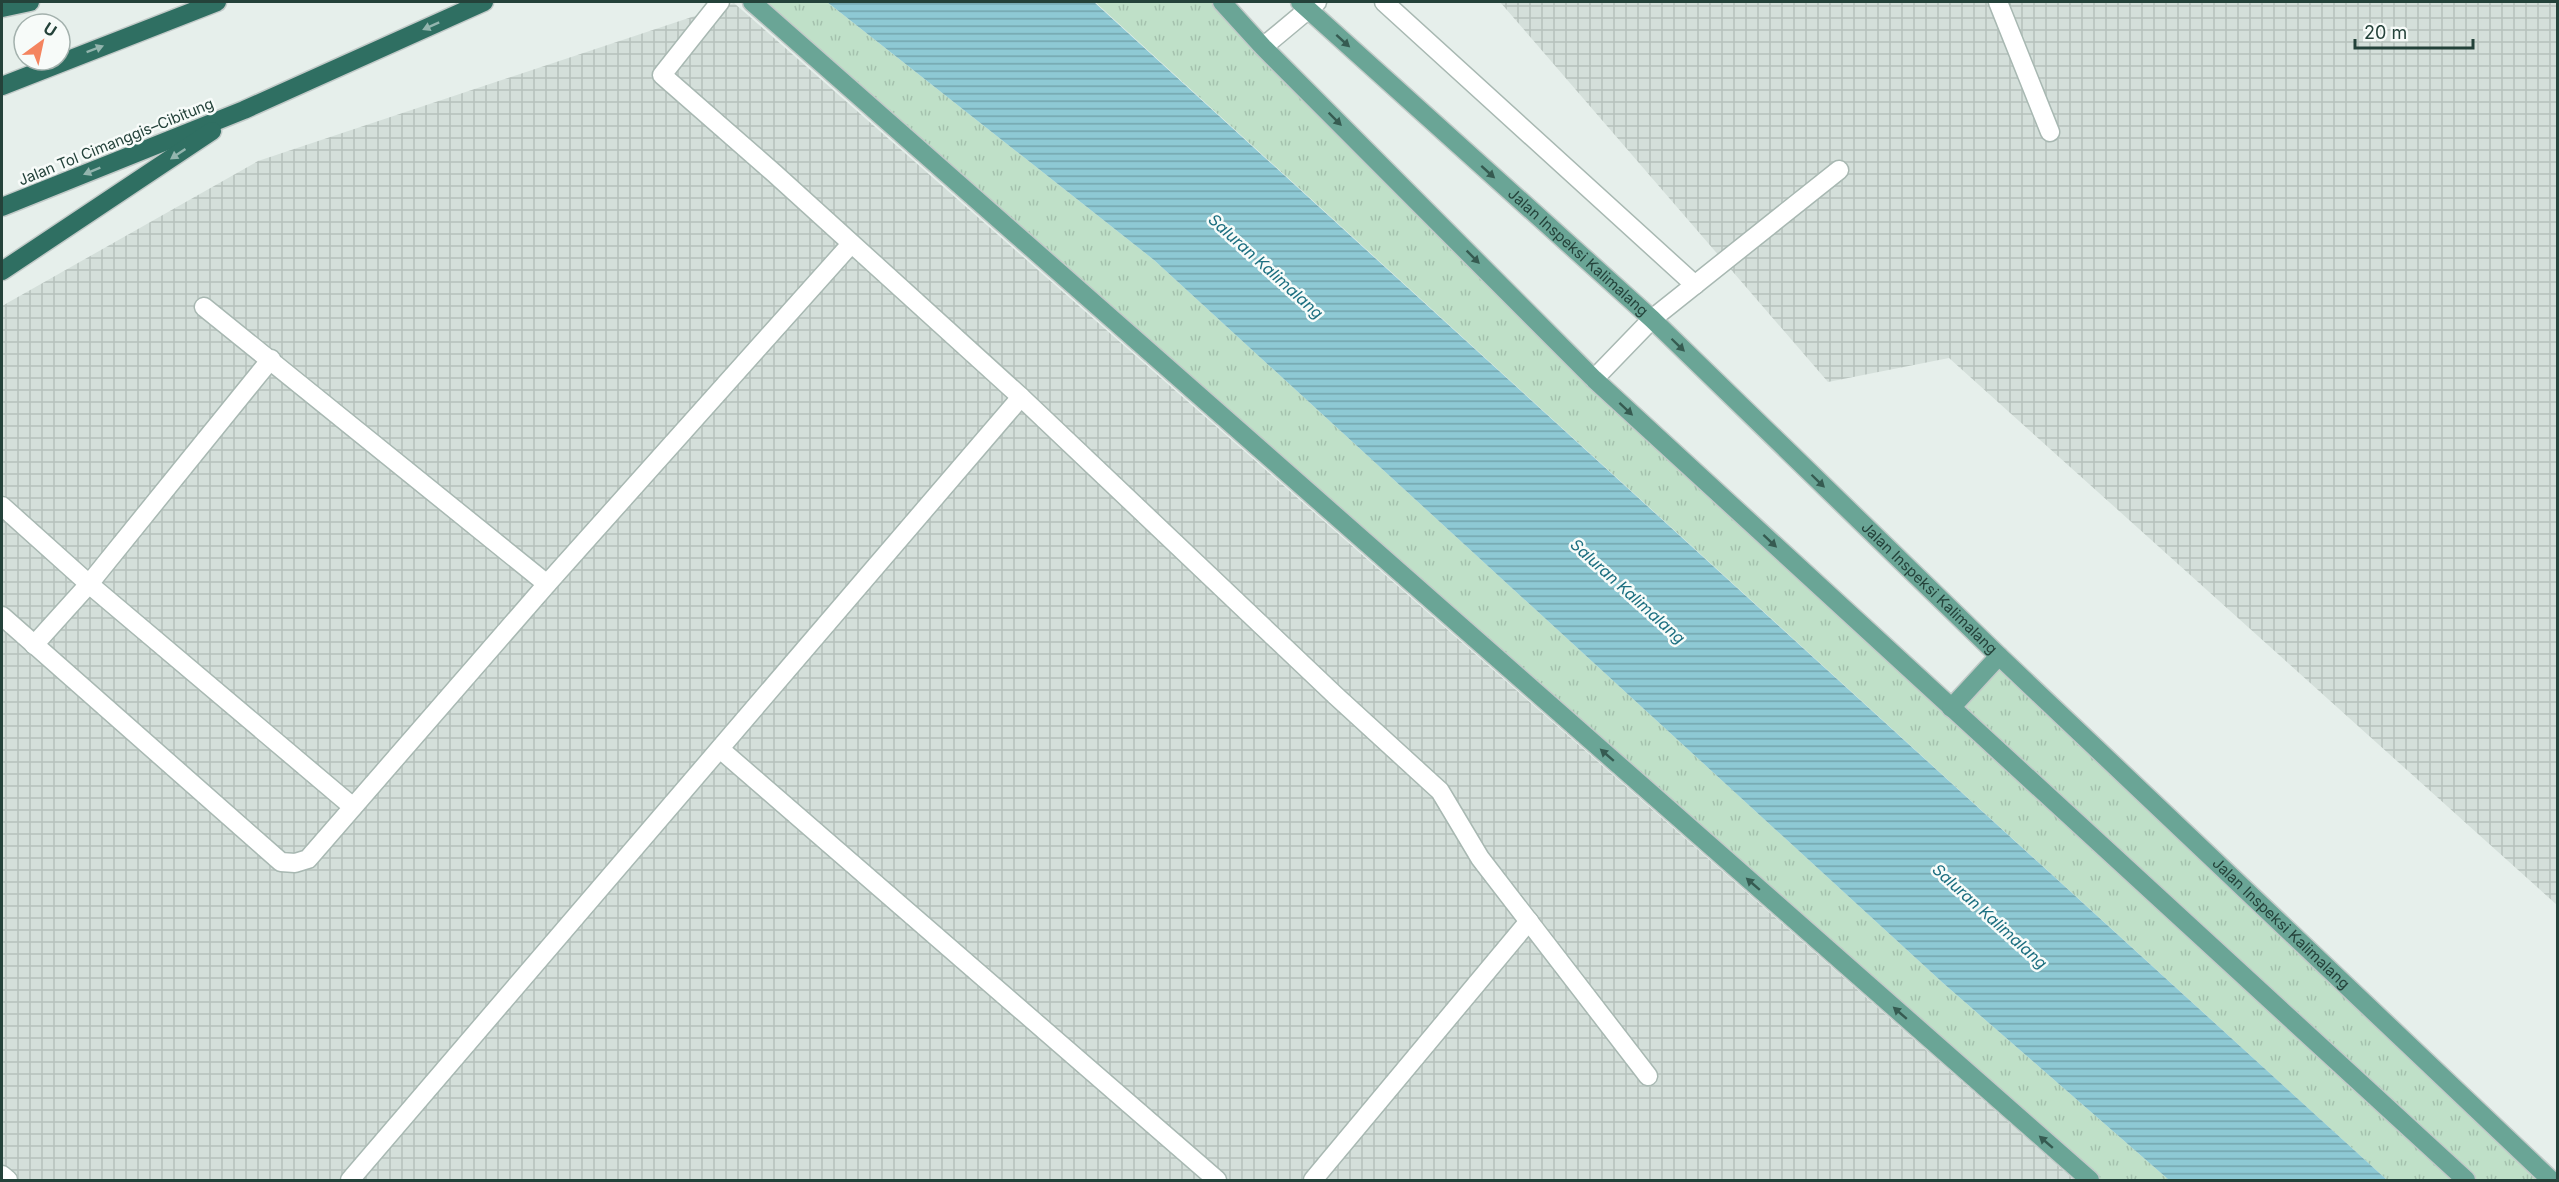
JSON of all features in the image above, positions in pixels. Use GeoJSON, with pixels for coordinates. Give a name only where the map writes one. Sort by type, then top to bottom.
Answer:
{"type":"FeatureCollection","features":[{"type":"Feature","properties":{"kind":"highway"},"geometry":{"type":"LineString","coordinates":[[2,8],[30,2]]}},
{"type":"Feature","properties":{"kind":"highway"},"geometry":{"type":"LineString","coordinates":[[2,86],[216,2]]}},
{"type":"Feature","properties":{"kind":"highway"},"geometry":{"type":"LineString","coordinates":[[2,271],[244,110],[484,2]]}},
{"type":"Feature","properties":{"kind":"highway","name":"Jalan Tol Cimanggis–Cibitung"},"geometry":{"type":"LineString","coordinates":[[2,207],[244,110]]}},
{"type":"Feature","properties":{"kind":"main road"},"geometry":{"type":"LineString","coordinates":[[752,2],[2090,1180]]}},
{"type":"Feature","properties":{"kind":"main road"},"geometry":{"type":"LineString","coordinates":[[1221,2],[1594,379],[2466,1180]]}},
{"type":"Feature","properties":{"kind":"main road","name":"Jalan Inspeksi Kalimalang"},"geometry":{"type":"LineString","coordinates":[[1308,4],[1652,320],[2000,656],[2551,1180]]}},
{"type":"Feature","properties":{"kind":"main road"},"geometry":{"type":"LineString","coordinates":[[1951,708],[2000,656]]}},
{"type":"Feature","properties":{"kind":"lane"},"geometry":{"type":"LineString","coordinates":[[720,2],[662,75],[1021,397],[1336,696],[1440,791],[1480,858],[1648,1076]]}},
{"type":"Feature","properties":{"kind":"lane"},"geometry":{"type":"LineString","coordinates":[[1384,2],[1695,285]]}},
{"type":"Feature","properties":{"kind":"lane"},"geometry":{"type":"LineString","coordinates":[[1998,2],[2050,132]]}},
{"type":"Feature","properties":{"kind":"lane"},"geometry":{"type":"LineString","coordinates":[[1263,47],[1308,4]]}},
{"type":"Feature","properties":{"kind":"lane"},"geometry":{"type":"LineString","coordinates":[[1594,379],[1652,320],[1839,170]]}},
{"type":"Feature","properties":{"kind":"lane"},"geometry":{"type":"LineString","coordinates":[[2,616],[281,862],[295,864],[308,859],[547,584],[852,244]]}},
{"type":"Feature","properties":{"kind":"lane"},"geometry":{"type":"LineString","coordinates":[[204,307],[547,584]]}},
{"type":"Feature","properties":{"kind":"lane"},"geometry":{"type":"LineString","coordinates":[[34,645],[89,584],[271,359]]}},
{"type":"Feature","properties":{"kind":"lane"},"geometry":{"type":"LineString","coordinates":[[350,1180],[1021,397]]}},
{"type":"Feature","properties":{"kind":"lane"},"geometry":{"type":"LineString","coordinates":[[2,506],[89,584],[353,807]]}},
{"type":"Feature","properties":{"kind":"lane"},"geometry":{"type":"LineString","coordinates":[[720,749],[1217,1180]]}},
{"type":"Feature","properties":{"kind":"lane"},"geometry":{"type":"LineString","coordinates":[[1313,1180],[1529,921]]}},
{"type":"Feature","properties":{"kind":"lane"},"geometry":{"type":"LineString","coordinates":[[2,1175],[8,1180]]}},
{"type":"Feature","properties":{"kind":"shaded area"},"geometry":{"type":"Polygon","coordinates":[[[1500,2],[2557,2],[2557,905],[1949,358],[1828,382],[1500,2]]]}},
{"type":"Feature","properties":{"kind":"shaded area"},"geometry":{"type":"Polygon","coordinates":[[[734,3],[2074,1180],[2,1180],[2,306],[258,161],[734,3]]]}},
{"type":"Feature","properties":{"kind":"green space"},"geometry":{"type":"Polygon","coordinates":[[[752,2],[827,2],[1154,260],[1943,983],[2169,1180],[2089,1180],[752,2]]]}},
{"type":"Feature","properties":{"kind":"green space"},"geometry":{"type":"Polygon","coordinates":[[[1095,2],[1222,2],[1594,379],[1950,707],[1999,656],[2551,1180],[2387,1180],[1095,2]]]}},
{"type":"Feature","properties":{"kind":"water","name":"Saluran Kalimalang"},"geometry":{"type":"Polygon","coordinates":[[[827,2],[1094,2],[2387,1180],[2169,1180],[1943,983],[1154,260],[827,2]]]}}]}
